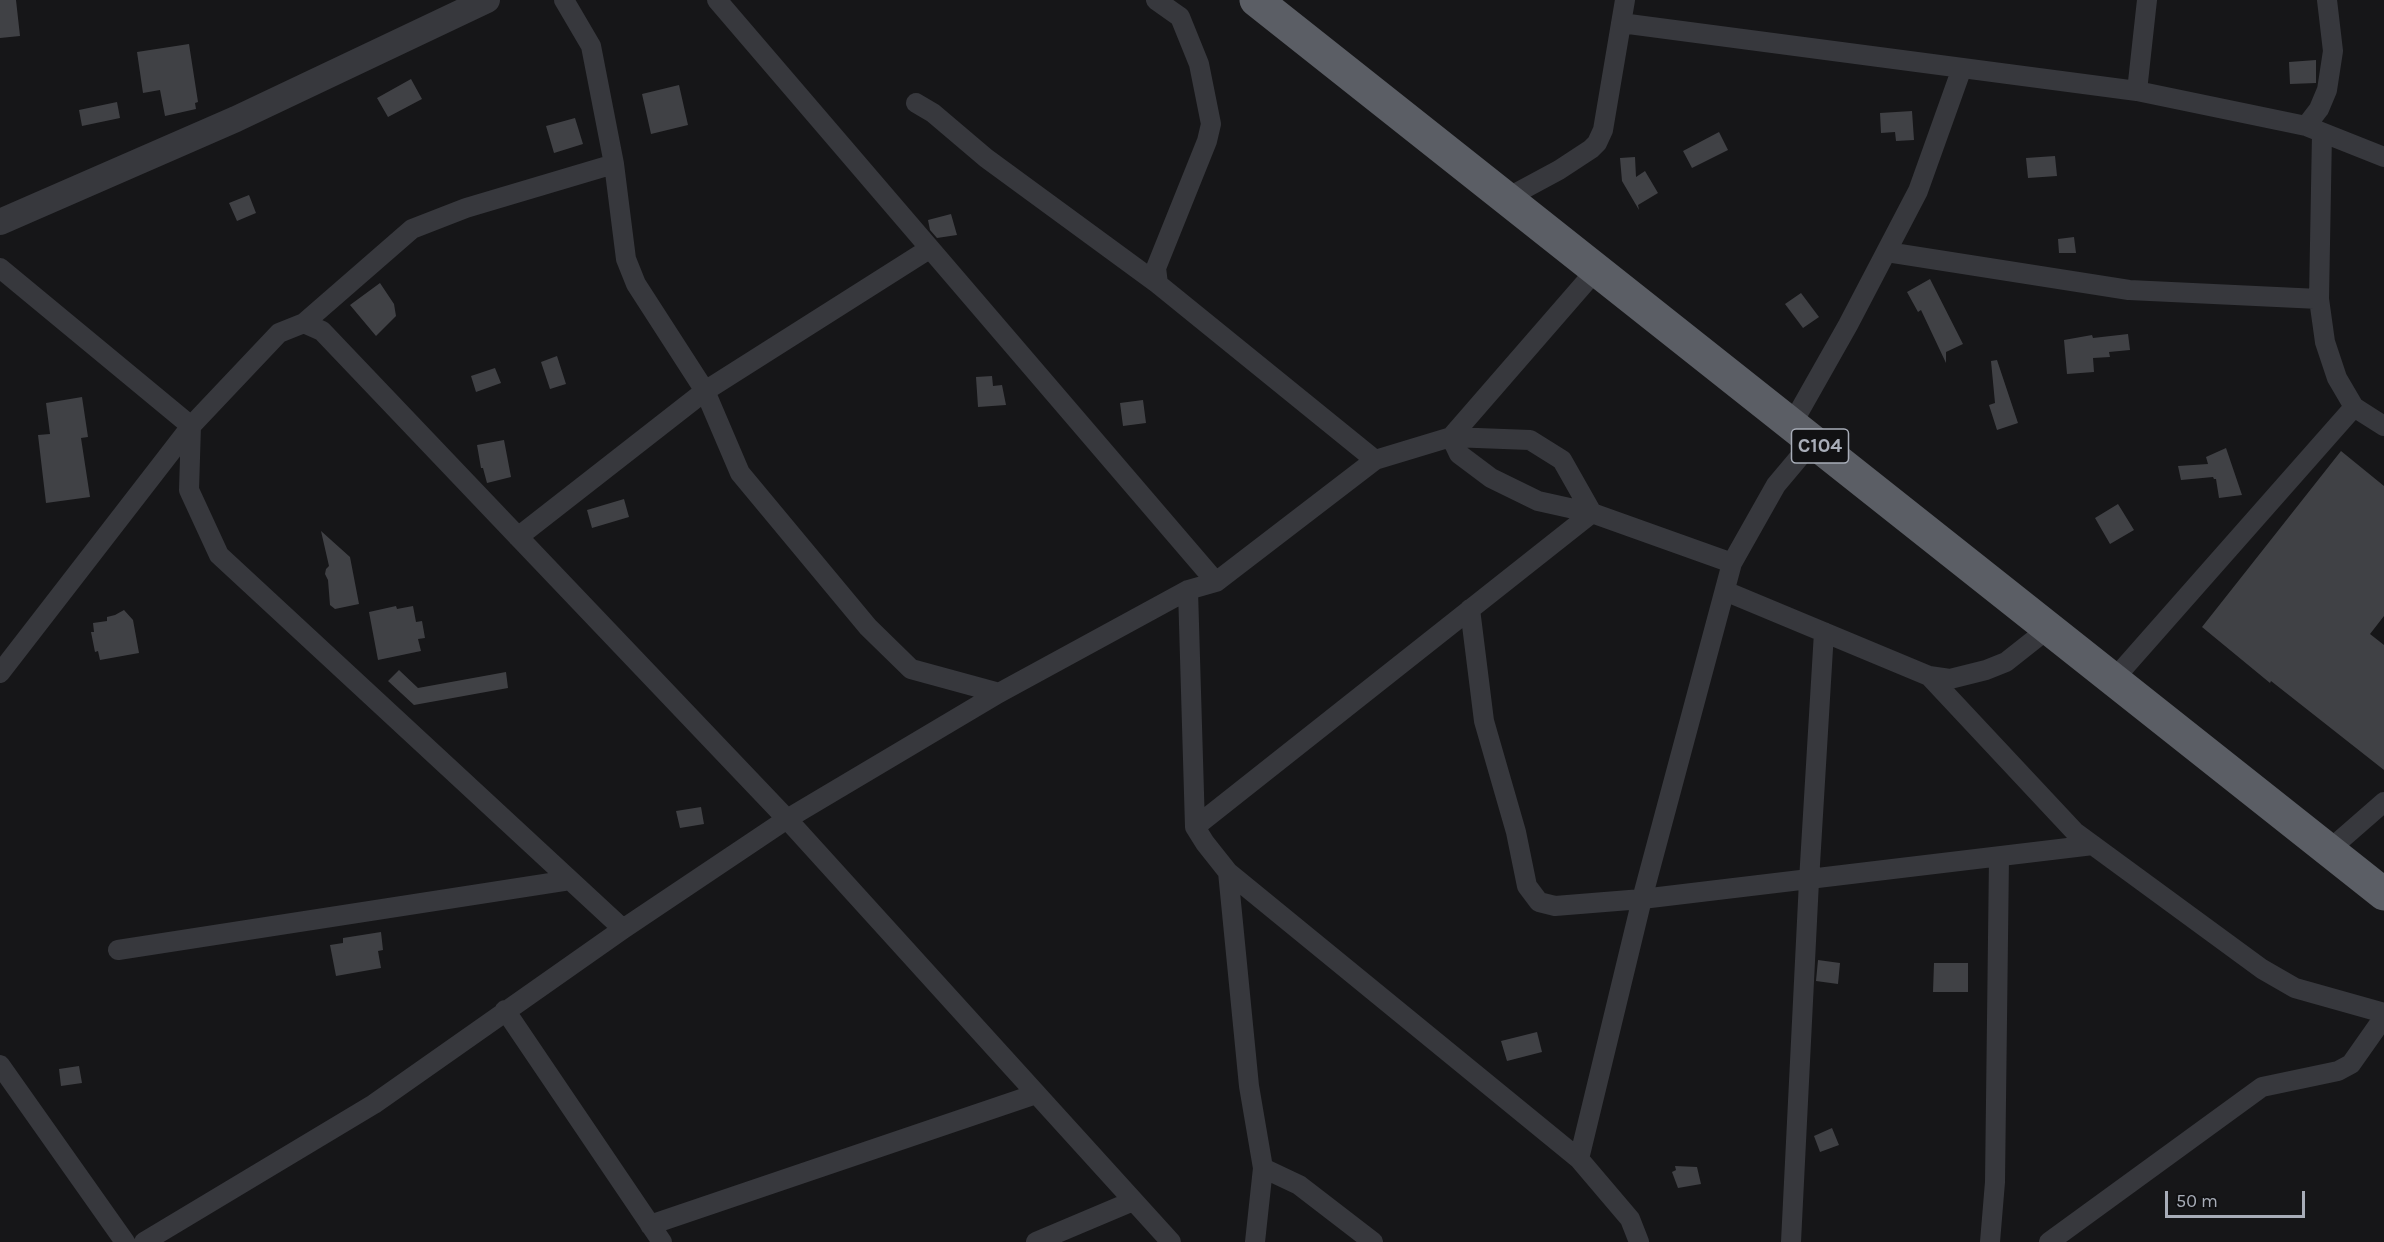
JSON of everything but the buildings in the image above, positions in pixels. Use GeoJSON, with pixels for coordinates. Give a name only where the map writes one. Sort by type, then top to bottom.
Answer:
{"type":"FeatureCollection","features":[{"type":"Feature","properties":{"kind":"highway","name":"C104"},"geometry":{"type":"LineString","coordinates":[[1256,0],[2384,894]]}},
{"type":"Feature","properties":{"kind":"street"},"geometry":{"type":"LineString","coordinates":[[0,222],[236,119],[487,0]]}},
{"type":"Feature","properties":{"kind":"street"},"geometry":{"type":"LineString","coordinates":[[564,0],[591,46],[614,164],[626,260],[636,284],[705,391],[740,473],[868,627],[911,669],[999,693]]}},
{"type":"Feature","properties":{"kind":"street"},"geometry":{"type":"LineString","coordinates":[[717,0],[1216,582]]}},
{"type":"Feature","properties":{"kind":"street"},"geometry":{"type":"LineString","coordinates":[[1156,0],[1180,17],[1199,64],[1211,124],[1207,141],[1156,268],[1158,284]]}},
{"type":"Feature","properties":{"kind":"street"},"geometry":{"type":"LineString","coordinates":[[1507,198],[1559,170],[1591,149],[1597,142],[1603,129],[1625,0]]}},
{"type":"Feature","properties":{"kind":"street"},"geometry":{"type":"LineString","coordinates":[[2137,91],[2147,0]]}},
{"type":"Feature","properties":{"kind":"street"},"geometry":{"type":"LineString","coordinates":[[2327,0],[2333,51],[2327,90],[2314,130],[2319,299],[2325,342],[2337,378],[2355,407],[2384,426]]}},
{"type":"Feature","properties":{"kind":"street"},"geometry":{"type":"LineString","coordinates":[[1621,23],[2137,91],[2314,130],[2384,157]]}},
{"type":"Feature","properties":{"kind":"street"},"geometry":{"type":"LineString","coordinates":[[1579,1159],[1642,900],[1732,563],[1803,432],[1848,326],[1918,190],[1962,68]]}},
{"type":"Feature","properties":{"kind":"street"},"geometry":{"type":"LineString","coordinates":[[916,104],[933,113],[986,158],[1158,284],[1375,460]]}},
{"type":"Feature","properties":{"kind":"street"},"geometry":{"type":"LineString","coordinates":[[0,673],[191,426],[279,333],[304,323],[412,229],[466,208],[614,164]]}},
{"type":"Feature","properties":{"kind":"street"},"geometry":{"type":"LineString","coordinates":[[518,537],[705,391],[929,249]]}},
{"type":"Feature","properties":{"kind":"street"},"geometry":{"type":"LineString","coordinates":[[1887,252],[2129,290],[2319,299]]}},
{"type":"Feature","properties":{"kind":"street"},"geometry":{"type":"LineString","coordinates":[[0,268],[191,426]]}},
{"type":"Feature","properties":{"kind":"street"},"geometry":{"type":"LineString","coordinates":[[1451,437],[1597,269]]}},
{"type":"Feature","properties":{"kind":"street"},"geometry":{"type":"LineString","coordinates":[[304,323],[322,332],[787,819],[1171,1242]]}},
{"type":"Feature","properties":{"kind":"street"},"geometry":{"type":"LineString","coordinates":[[2114,679],[2355,407]]}},
{"type":"Feature","properties":{"kind":"street"},"geometry":{"type":"LineString","coordinates":[[191,426],[189,490],[219,555],[623,929]]}},
{"type":"Feature","properties":{"kind":"street"},"geometry":{"type":"LineString","coordinates":[[1451,437],[1459,454],[1491,478],[1538,501],[1592,513],[1732,563]]}},
{"type":"Feature","properties":{"kind":"street"},"geometry":{"type":"LineString","coordinates":[[144,1242],[374,1104],[505,1010],[787,819],[999,693],[1188,590],[1216,582],[1375,460],[1451,437],[1530,440],[1562,460],[1592,513]]}},
{"type":"Feature","properties":{"kind":"street"},"geometry":{"type":"LineString","coordinates":[[1195,827],[1592,513]]}},
{"type":"Feature","properties":{"kind":"street"},"geometry":{"type":"LineString","coordinates":[[1188,590],[1195,827],[1228,872],[1579,1159],[1630,1219],[1639,1242]]}},
{"type":"Feature","properties":{"kind":"street"},"geometry":{"type":"LineString","coordinates":[[1725,591],[1929,676],[1950,679],[1986,670],[2006,662],[2049,628]]}},
{"type":"Feature","properties":{"kind":"street"},"geometry":{"type":"LineString","coordinates":[[1470,609],[1484,721],[1516,832],[1527,886],[1539,902],[1555,906],[1642,900],[2093,845]]}},
{"type":"Feature","properties":{"kind":"street"},"geometry":{"type":"LineString","coordinates":[[1791,1242],[1824,632]]}},
{"type":"Feature","properties":{"kind":"street"},"geometry":{"type":"LineString","coordinates":[[1929,676],[2058,815],[2093,845],[2262,969],[2295,988],[2384,1012]]}},
{"type":"Feature","properties":{"kind":"street"},"geometry":{"type":"LineString","coordinates":[[2329,850],[2384,802]]}},
{"type":"Feature","properties":{"kind":"street"},"geometry":{"type":"LineString","coordinates":[[1990,1242],[1995,1182],[1999,857]]}},
{"type":"Feature","properties":{"kind":"street"},"geometry":{"type":"LineString","coordinates":[[1228,872],[1249,1086],[1263,1168],[1255,1242]]}},
{"type":"Feature","properties":{"kind":"street"},"geometry":{"type":"LineString","coordinates":[[118,950],[570,880]]}},
{"type":"Feature","properties":{"kind":"street"},"geometry":{"type":"LineString","coordinates":[[505,1010],[662,1242]]}},
{"type":"Feature","properties":{"kind":"street"},"geometry":{"type":"LineString","coordinates":[[2049,1242],[2262,1087],[2338,1071],[2350,1064],[2384,1017]]}},
{"type":"Feature","properties":{"kind":"street"},"geometry":{"type":"LineString","coordinates":[[0,1065],[125,1242]]}},
{"type":"Feature","properties":{"kind":"street"},"geometry":{"type":"LineString","coordinates":[[650,1225],[1036,1094]]}},
{"type":"Feature","properties":{"kind":"street"},"geometry":{"type":"LineString","coordinates":[[1263,1168],[1299,1185],[1373,1242]]}},
{"type":"Feature","properties":{"kind":"street"},"geometry":{"type":"LineString","coordinates":[[1036,1242],[1133,1201]]}}]}
